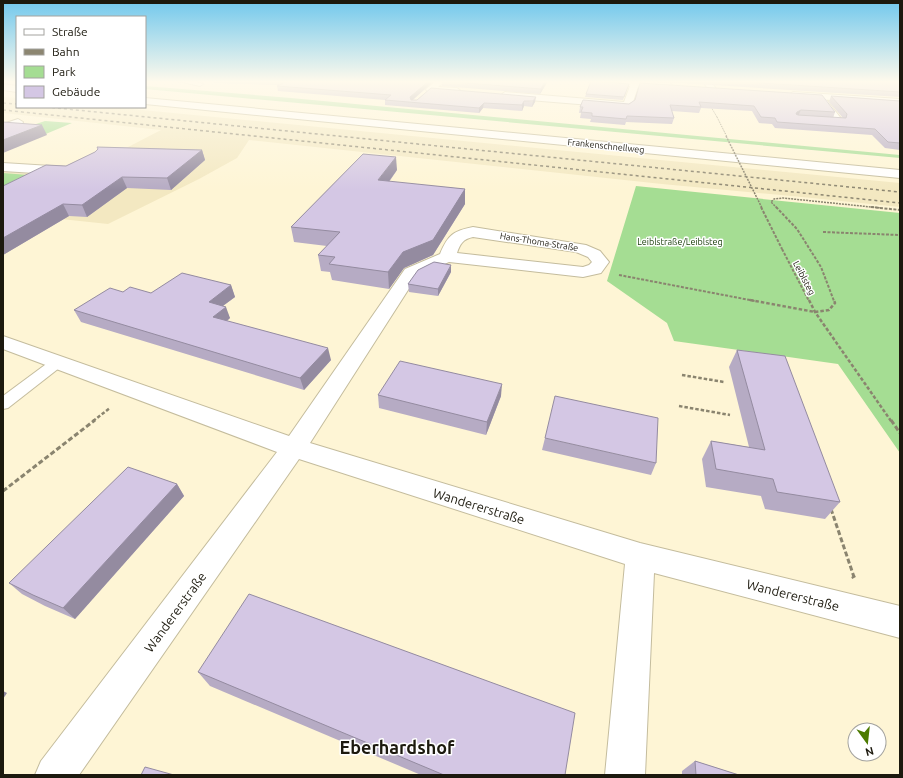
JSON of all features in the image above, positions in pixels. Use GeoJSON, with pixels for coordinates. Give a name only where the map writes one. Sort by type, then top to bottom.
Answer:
{"type":"FeatureCollection","features":[{"type":"Feature","properties":{"kind":"main road","name":"Frankenschnellweg"},"geometry":{"type":"LineString","coordinates":[[314,117],[900,174]]}},
{"type":"Feature","properties":{"kind":"main road","name":"Frankenschnellweg"},"geometry":{"type":"LineString","coordinates":[[403,117],[900,164]]}},
{"type":"Feature","properties":{"kind":"main road"},"geometry":{"type":"LineString","coordinates":[[3,127],[18,122]]}},
{"type":"Feature","properties":{"kind":"main road"},"geometry":{"type":"LineString","coordinates":[[3,167],[71,171],[76,168]]}},
{"type":"Feature","properties":{"kind":"main road","name":"Hans-Thoma-Straße"},"geometry":{"type":"LineString","coordinates":[[447,257],[455,239],[461,234],[473,232],[580,248],[594,254],[601,262],[595,269]]}},
{"type":"Feature","properties":{"kind":"main road"},"geometry":{"type":"LineString","coordinates":[[294,448],[411,273],[431,262],[447,257],[583,272],[595,269]]}},
{"type":"Feature","properties":{"kind":"main road","name":"Wandererstraße"},"geometry":{"type":"LineString","coordinates":[[3,342],[294,448],[640,556],[900,622]]}},
{"type":"Feature","properties":{"kind":"main road","name":"Wandererstraße"},"geometry":{"type":"LineString","coordinates":[[55,775],[294,448]]}},
{"type":"Feature","properties":{"kind":"main road"},"geometry":{"type":"LineString","coordinates":[[625,775],[640,556]]}},
{"type":"Feature","properties":{"kind":"lane"},"geometry":{"type":"LineString","coordinates":[[820,120],[842,122],[838,117]]}},
{"type":"Feature","properties":{"kind":"lane"},"geometry":{"type":"LineString","coordinates":[[3,404],[58,362]]}},
{"type":"Feature","properties":{"kind":"path","name":"Leiblsteg"},"geometry":{"type":"LineString","coordinates":[[717,117],[782,250],[815,312],[900,433]]}},
{"type":"Feature","properties":{"kind":"path"},"geometry":{"type":"LineString","coordinates":[[595,269],[625,277],[815,312],[829,310],[835,303],[821,267],[797,229],[771,202],[774,199],[783,198],[900,210]]}},
{"type":"Feature","properties":{"kind":"path"},"geometry":{"type":"LineString","coordinates":[[823,232],[900,235]]}},
{"type":"Feature","properties":{"kind":"path"},"geometry":{"type":"LineString","coordinates":[[682,375],[724,382]]}},
{"type":"Feature","properties":{"kind":"path"},"geometry":{"type":"LineString","coordinates":[[3,491],[132,390]]}},
{"type":"Feature","properties":{"kind":"path"},"geometry":{"type":"LineString","coordinates":[[679,406],[730,414]]}},
{"type":"Feature","properties":{"kind":"path"},"geometry":{"type":"LineString","coordinates":[[829,502],[865,613]]}},
{"type":"Feature","properties":{"kind":"shaded area"},"geometry":{"type":"Polygon","coordinates":[[[43,117],[218,117],[900,183],[900,207],[662,184],[249,140],[237,158],[199,179],[108,224],[61,219],[3,255],[3,171],[74,175],[161,130],[43,117]]]}},
{"type":"Feature","properties":{"kind":"green space"},"geometry":{"type":"Polygon","coordinates":[[[455,117],[497,117],[900,155],[900,158],[455,117]]]}},
{"type":"Feature","properties":{"kind":"green space"},"geometry":{"type":"Polygon","coordinates":[[[45,121],[72,123],[3,152],[3,135],[45,121]]]}},
{"type":"Feature","properties":{"kind":"green space"},"geometry":{"type":"Polygon","coordinates":[[[3,173],[41,176],[3,197],[3,173]]]}},
{"type":"Feature","properties":{"kind":"green space","name":"Leiblstraße/Leiblsteg"},"geometry":{"type":"Polygon","coordinates":[[[636,186],[900,213],[900,453],[838,364],[674,341],[667,323],[607,281],[636,186]]]}},
{"type":"Feature","properties":{"kind":"building"},"geometry":{"type":"Polygon","coordinates":[[[607,117],[627,117],[626,119],[607,117]]]}},
{"type":"Feature","properties":{"kind":"building"},"geometry":{"type":"Polygon","coordinates":[[[765,117],[900,117],[900,143],[888,142],[875,129],[777,122],[775,118],[765,117]]]}},
{"type":"Feature","properties":{"kind":"building"},"geometry":{"type":"Polygon","coordinates":[[[3,122],[42,125],[3,140],[3,122]]]}},
{"type":"Feature","properties":{"kind":"building"},"geometry":{"type":"Polygon","coordinates":[[[97,147],[202,150],[167,178],[122,177],[82,205],[63,204],[3,238],[3,186],[46,165],[66,166],[95,152],[98,149],[97,147]]]}},
{"type":"Feature","properties":{"kind":"building"},"geometry":{"type":"Polygon","coordinates":[[[363,154],[396,157],[378,180],[465,189],[433,240],[403,252],[388,272],[329,264],[335,257],[318,255],[340,232],[291,227],[363,154]]]}},
{"type":"Feature","properties":{"kind":"building"},"geometry":{"type":"Polygon","coordinates":[[[434,262],[451,265],[438,289],[408,284],[418,270],[434,262]]]}},
{"type":"Feature","properties":{"kind":"building"},"geometry":{"type":"Polygon","coordinates":[[[182,273],[231,285],[209,302],[226,307],[213,317],[328,348],[300,378],[74,310],[110,288],[123,292],[130,287],[151,293],[182,273]]]}},
{"type":"Feature","properties":{"kind":"building"},"geometry":{"type":"Polygon","coordinates":[[[737,350],[785,356],[840,502],[777,492],[773,479],[716,469],[711,441],[765,450],[737,350]]]}},
{"type":"Feature","properties":{"kind":"building"},"geometry":{"type":"Polygon","coordinates":[[[400,361],[502,384],[487,422],[378,395],[400,361]]]}},
{"type":"Feature","properties":{"kind":"building"},"geometry":{"type":"Polygon","coordinates":[[[555,396],[658,418],[656,463],[545,438],[555,396]]]}},
{"type":"Feature","properties":{"kind":"building"},"geometry":{"type":"Polygon","coordinates":[[[128,467],[177,484],[63,608],[9,583],[128,467]]]}},
{"type":"Feature","properties":{"kind":"building"},"geometry":{"type":"Polygon","coordinates":[[[249,594],[575,713],[565,775],[444,775],[198,672],[249,594]]]}},
{"type":"Feature","properties":{"kind":"building"},"geometry":{"type":"Polygon","coordinates":[[[695,761],[739,775],[696,775],[695,761]]]}},
{"type":"Feature","properties":{"kind":"building"},"geometry":{"type":"Polygon","coordinates":[[[145,767],[174,775],[141,775],[145,767]]]}},
{"type":"Feature","properties":{"kind":"railway"},"geometry":{"type":"LineString","coordinates":[[73,117],[900,203]]}},
{"type":"Feature","properties":{"kind":"railway"},"geometry":{"type":"LineString","coordinates":[[150,117],[900,192]]}},
{"type":"Feature","properties":{"kind":"district","name":"Eberhardshof"},"geometry":{"type":"Point","coordinates":[397,748]}}]}
